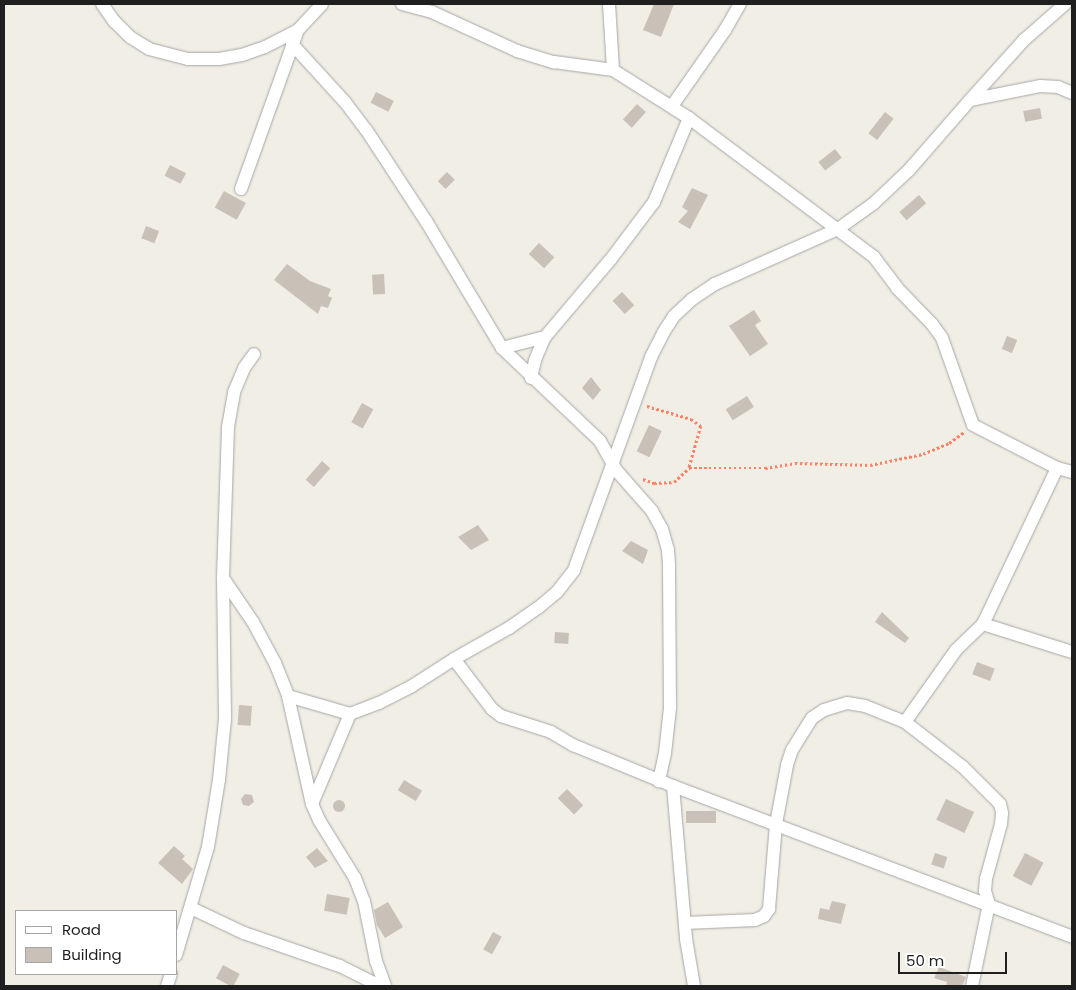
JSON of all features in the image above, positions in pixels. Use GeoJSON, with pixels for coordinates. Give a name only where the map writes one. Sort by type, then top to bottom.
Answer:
{"type":"FeatureCollection","features":[{"type":"Feature","properties":{"kind":"street"},"geometry":{"type":"LineString","coordinates":[[102,4],[114,22],[130,37],[150,49],[188,59],[242,55],[265,47],[298,30]]}},
{"type":"Feature","properties":{"kind":"street"},"geometry":{"type":"LineString","coordinates":[[241,189],[298,30],[321,4]]}},
{"type":"Feature","properties":{"kind":"street"},"geometry":{"type":"LineString","coordinates":[[402,4],[441,16],[517,51],[554,62],[612,70],[672,106],[838,228],[874,257],[898,288],[932,324],[942,338],[973,425],[1057,468],[1072,472]]}},
{"type":"Feature","properties":{"kind":"street"},"geometry":{"type":"LineString","coordinates":[[610,4],[612,70]]}},
{"type":"Feature","properties":{"kind":"street"},"geometry":{"type":"LineString","coordinates":[[672,106],[725,30],[740,4]]}},
{"type":"Feature","properties":{"kind":"street"},"geometry":{"type":"LineString","coordinates":[[288,696],[350,714],[379,703],[412,686],[454,659],[509,628],[557,592],[574,570],[581,555],[634,402],[663,333],[674,316],[691,300],[714,284],[838,228],[874,203],[909,170],[1024,40],[1065,4]]}},
{"type":"Feature","properties":{"kind":"street"},"geometry":{"type":"LineString","coordinates":[[292,44],[344,102],[367,131],[426,221],[502,348],[531,378],[588,428],[600,441],[616,470],[652,511],[662,529],[668,550],[670,708],[668,737],[659,781]]}},
{"type":"Feature","properties":{"kind":"street"},"geometry":{"type":"LineString","coordinates":[[970,100],[1040,86],[1058,87],[1072,93]]}},
{"type":"Feature","properties":{"kind":"street"},"geometry":{"type":"LineString","coordinates":[[531,378],[535,360],[545,338],[647,213],[662,185],[689,118]]}},
{"type":"Feature","properties":{"kind":"street"},"geometry":{"type":"LineString","coordinates":[[502,348],[545,338]]}},
{"type":"Feature","properties":{"kind":"street"},"geometry":{"type":"LineString","coordinates":[[178,949],[192,908],[208,847],[219,780],[224,719],[224,578],[228,427],[234,392],[244,368],[254,354]]}},
{"type":"Feature","properties":{"kind":"street"},"geometry":{"type":"LineString","coordinates":[[905,722],[956,650],[983,624],[1057,468]]}},
{"type":"Feature","properties":{"kind":"street"},"geometry":{"type":"LineString","coordinates":[[224,578],[253,622],[275,663],[288,696],[312,804],[319,820],[355,878],[364,901],[376,961],[385,986]]}},
{"type":"Feature","properties":{"kind":"street"},"geometry":{"type":"LineString","coordinates":[[983,624],[1072,652]]}},
{"type":"Feature","properties":{"kind":"street"},"geometry":{"type":"LineString","coordinates":[[454,659],[492,709],[501,716],[551,732],[573,745],[659,781],[989,904],[1072,937]]}},
{"type":"Feature","properties":{"kind":"street"},"geometry":{"type":"LineString","coordinates":[[685,923],[755,920],[764,916],[769,909],[776,824],[787,765],[792,750],[812,718],[824,710],[847,703],[865,706],[905,722],[963,766],[1000,804],[1002,813],[1001,824],[986,879],[985,891],[989,904],[972,986]]}},
{"type":"Feature","properties":{"kind":"street"},"geometry":{"type":"LineString","coordinates":[[312,804],[350,714]]}},
{"type":"Feature","properties":{"kind":"street"},"geometry":{"type":"LineString","coordinates":[[673,786],[685,923],[694,986]]}},
{"type":"Feature","properties":{"kind":"street"},"geometry":{"type":"LineString","coordinates":[[192,908],[244,933],[340,966],[380,986]]}},
{"type":"Feature","properties":{"kind":"path"},"geometry":{"type":"LineString","coordinates":[[634,402],[691,419],[701,426],[689,468],[674,482],[654,483],[638,477]]}},
{"type":"Feature","properties":{"kind":"path"},"geometry":{"type":"LineString","coordinates":[[689,468],[765,468],[795,463],[870,465],[923,454],[950,443],[973,425]]}},
{"type":"Feature","properties":{"kind":"building"},"geometry":{"type":"Polygon","coordinates":[[[654,4],[674,4],[661,37],[643,30],[654,4]]]}},
{"type":"Feature","properties":{"kind":"building"},"geometry":{"type":"Polygon","coordinates":[[[376,92],[394,101],[388,112],[371,103],[376,92]]]}},
{"type":"Feature","properties":{"kind":"building"},"geometry":{"type":"Polygon","coordinates":[[[637,104],[646,112],[632,128],[623,120],[637,104]]]}},
{"type":"Feature","properties":{"kind":"building"},"geometry":{"type":"Polygon","coordinates":[[[1040,108],[1042,119],[1025,122],[1023,111],[1040,108]]]}},
{"type":"Feature","properties":{"kind":"building"},"geometry":{"type":"Polygon","coordinates":[[[885,112],[894,119],[877,140],[868,133],[885,112]]]}},
{"type":"Feature","properties":{"kind":"building"},"geometry":{"type":"Polygon","coordinates":[[[835,149],[842,158],[825,171],[818,162],[835,149]]]}},
{"type":"Feature","properties":{"kind":"building"},"geometry":{"type":"Polygon","coordinates":[[[170,165],[186,173],[181,184],[165,176],[170,165]]]}},
{"type":"Feature","properties":{"kind":"building"},"geometry":{"type":"Polygon","coordinates":[[[447,172],[455,180],[446,189],[438,181],[447,172]]]}},
{"type":"Feature","properties":{"kind":"building"},"geometry":{"type":"Polygon","coordinates":[[[692,188],[708,195],[690,229],[678,222],[688,211],[682,207],[692,188]]]}},
{"type":"Feature","properties":{"kind":"building"},"geometry":{"type":"Polygon","coordinates":[[[224,191],[246,203],[237,220],[215,208],[224,191]]]}},
{"type":"Feature","properties":{"kind":"building"},"geometry":{"type":"Polygon","coordinates":[[[919,195],[926,203],[907,220],[899,212],[919,195]]]}},
{"type":"Feature","properties":{"kind":"building"},"geometry":{"type":"Polygon","coordinates":[[[146,226],[159,231],[154,243],[141,238],[146,226]]]}},
{"type":"Feature","properties":{"kind":"building"},"geometry":{"type":"Polygon","coordinates":[[[539,243],[554,257],[544,268],[529,254],[539,243]]]}},
{"type":"Feature","properties":{"kind":"building"},"geometry":{"type":"Polygon","coordinates":[[[287,264],[310,281],[331,289],[328,296],[332,298],[328,308],[321,306],[318,314],[274,280],[287,264]]]}},
{"type":"Feature","properties":{"kind":"building"},"geometry":{"type":"Polygon","coordinates":[[[384,274],[385,294],[373,295],[372,275],[384,274]]]}},
{"type":"Feature","properties":{"kind":"building"},"geometry":{"type":"Polygon","coordinates":[[[622,292],[634,305],[625,314],[612,301],[622,292]]]}},
{"type":"Feature","properties":{"kind":"building"},"geometry":{"type":"Polygon","coordinates":[[[754,310],[761,321],[755,325],[768,344],[750,356],[729,326],[754,310]]]}},
{"type":"Feature","properties":{"kind":"building"},"geometry":{"type":"Polygon","coordinates":[[[1007,336],[1017,340],[1012,353],[1002,349],[1007,336]]]}},
{"type":"Feature","properties":{"kind":"building"},"geometry":{"type":"Polygon","coordinates":[[[591,377],[601,390],[593,400],[582,388],[591,377]]]}},
{"type":"Feature","properties":{"kind":"building"},"geometry":{"type":"Polygon","coordinates":[[[747,396],[754,407],[733,420],[726,409],[747,396]]]}},
{"type":"Feature","properties":{"kind":"building"},"geometry":{"type":"Polygon","coordinates":[[[362,403],[373,409],[363,429],[351,422],[362,403]]]}},
{"type":"Feature","properties":{"kind":"building"},"geometry":{"type":"Polygon","coordinates":[[[649,425],[662,431],[649,457],[637,451],[649,425]]]}},
{"type":"Feature","properties":{"kind":"building"},"geometry":{"type":"Polygon","coordinates":[[[322,461],[330,468],[314,487],[306,480],[322,461]]]}},
{"type":"Feature","properties":{"kind":"building"},"geometry":{"type":"Polygon","coordinates":[[[478,525],[489,540],[471,550],[458,537],[478,525]]]}},
{"type":"Feature","properties":{"kind":"building"},"geometry":{"type":"Polygon","coordinates":[[[631,541],[648,550],[643,564],[622,551],[631,541]]]}},
{"type":"Feature","properties":{"kind":"building"},"geometry":{"type":"Polygon","coordinates":[[[882,612],[909,638],[905,643],[875,622],[882,612]]]}},
{"type":"Feature","properties":{"kind":"building"},"geometry":{"type":"Polygon","coordinates":[[[555,632],[569,633],[568,644],[554,643],[555,632]]]}},
{"type":"Feature","properties":{"kind":"building"},"geometry":{"type":"Polygon","coordinates":[[[977,662],[995,669],[990,681],[972,674],[977,662]]]}},
{"type":"Feature","properties":{"kind":"building"},"geometry":{"type":"Polygon","coordinates":[[[239,705],[252,706],[251,726],[238,725],[239,705]]]}},
{"type":"Feature","properties":{"kind":"building"},"geometry":{"type":"Polygon","coordinates":[[[404,780],[422,791],[416,801],[398,790],[404,780]]]}},
{"type":"Feature","properties":{"kind":"building"},"geometry":{"type":"Polygon","coordinates":[[[567,789],[583,805],[574,814],[558,798],[567,789]]]}},
{"type":"Feature","properties":{"kind":"building"},"geometry":{"type":"Polygon","coordinates":[[[245,794],[252,795],[254,802],[249,806],[243,805],[241,799],[245,794]]]}},
{"type":"Feature","properties":{"kind":"building"},"geometry":{"type":"Polygon","coordinates":[[[946,799],[974,812],[964,833],[936,820],[946,799]]]}},
{"type":"Feature","properties":{"kind":"building"},"geometry":{"type":"Polygon","coordinates":[[[337,800],[341,800],[345,806],[341,812],[337,812],[333,808],[333,804],[337,800]]]}},
{"type":"Feature","properties":{"kind":"building"},"geometry":{"type":"Polygon","coordinates":[[[686,811],[716,811],[716,823],[686,823],[686,811]]]}},
{"type":"Feature","properties":{"kind":"building"},"geometry":{"type":"Polygon","coordinates":[[[174,846],[185,856],[182,859],[193,869],[182,884],[158,863],[174,846]]]}},
{"type":"Feature","properties":{"kind":"building"},"geometry":{"type":"Polygon","coordinates":[[[317,848],[328,861],[315,868],[306,857],[317,848]]]}},
{"type":"Feature","properties":{"kind":"building"},"geometry":{"type":"Polygon","coordinates":[[[935,853],[947,857],[944,868],[931,864],[935,853]]]}},
{"type":"Feature","properties":{"kind":"building"},"geometry":{"type":"Polygon","coordinates":[[[1025,853],[1044,863],[1031,886],[1013,876],[1025,853]]]}},
{"type":"Feature","properties":{"kind":"building"},"geometry":{"type":"Polygon","coordinates":[[[327,894],[350,898],[347,915],[324,911],[327,894]]]}},
{"type":"Feature","properties":{"kind":"building"},"geometry":{"type":"Polygon","coordinates":[[[832,901],[846,904],[841,924],[818,919],[820,908],[829,910],[832,901]]]}},
{"type":"Feature","properties":{"kind":"building"},"geometry":{"type":"Polygon","coordinates":[[[388,902],[403,927],[385,938],[377,925],[374,910],[388,902]]]}},
{"type":"Feature","properties":{"kind":"building"},"geometry":{"type":"Polygon","coordinates":[[[493,932],[502,937],[492,954],[483,949],[493,932]]]}},
{"type":"Feature","properties":{"kind":"building"},"geometry":{"type":"Polygon","coordinates":[[[223,965],[240,974],[233,986],[216,978],[223,965]]]}},
{"type":"Feature","properties":{"kind":"building"},"geometry":{"type":"Polygon","coordinates":[[[939,967],[966,977],[962,986],[946,986],[947,982],[934,978],[939,967]]]}}]}
